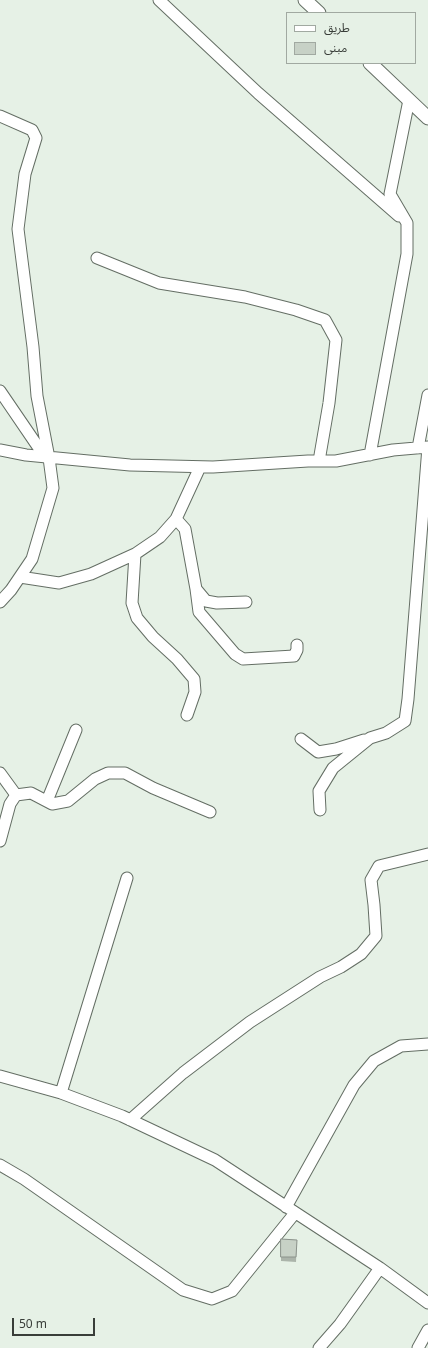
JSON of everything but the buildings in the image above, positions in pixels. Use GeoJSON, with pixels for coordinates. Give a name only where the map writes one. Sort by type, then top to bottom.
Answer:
{"type":"FeatureCollection","features":[{"type":"Feature","properties":{"kind":"street"},"geometry":{"type":"LineString","coordinates":[[159,0],[258,93],[407,223]]}},
{"type":"Feature","properties":{"kind":"street"},"geometry":{"type":"LineString","coordinates":[[305,0],[318,12]]}},
{"type":"Feature","properties":{"kind":"street"},"geometry":{"type":"LineString","coordinates":[[371,64],[428,118]]}},
{"type":"Feature","properties":{"kind":"street"},"geometry":{"type":"LineString","coordinates":[[370,455],[407,254],[407,223],[390,194],[409,100]]}},
{"type":"Feature","properties":{"kind":"street"},"geometry":{"type":"LineString","coordinates":[[0,116],[32,130],[36,138],[25,174],[18,229],[33,347],[36,396],[53,488],[32,559],[0,602]]}},
{"type":"Feature","properties":{"kind":"street"},"geometry":{"type":"LineString","coordinates":[[97,258],[159,283],[245,297],[296,310],[325,320],[336,340],[329,403],[319,461]]}},
{"type":"Feature","properties":{"kind":"street"},"geometry":{"type":"LineString","coordinates":[[0,391],[47,457]]}},
{"type":"Feature","properties":{"kind":"street"},"geometry":{"type":"LineString","coordinates":[[418,448],[428,395]]}},
{"type":"Feature","properties":{"kind":"street"},"geometry":{"type":"LineString","coordinates":[[0,450],[26,455],[130,465],[200,467],[336,461],[393,450],[428,447],[408,699],[405,720],[386,733],[336,749],[318,752],[301,739]]}},
{"type":"Feature","properties":{"kind":"street"},"geometry":{"type":"LineString","coordinates":[[20,577],[59,583],[91,574],[135,554],[160,537],[176,519],[200,467]]}},
{"type":"Feature","properties":{"kind":"street"},"geometry":{"type":"LineString","coordinates":[[176,519],[185,529],[199,612],[234,654],[244,659],[294,656],[297,650],[297,645]]}},
{"type":"Feature","properties":{"kind":"street"},"geometry":{"type":"LineString","coordinates":[[135,554],[132,603],[137,618],[153,637],[177,659],[194,679],[195,692],[187,715]]}},
{"type":"Feature","properties":{"kind":"street"},"geometry":{"type":"LineString","coordinates":[[196,589],[206,601],[217,603],[246,602]]}},
{"type":"Feature","properties":{"kind":"street"},"geometry":{"type":"LineString","coordinates":[[46,801],[76,730]]}},
{"type":"Feature","properties":{"kind":"street"},"geometry":{"type":"LineString","coordinates":[[320,810],[319,791],[332,768],[370,738]]}},
{"type":"Feature","properties":{"kind":"street"},"geometry":{"type":"LineString","coordinates":[[0,773],[16,795]]}},
{"type":"Feature","properties":{"kind":"street"},"geometry":{"type":"LineString","coordinates":[[0,841],[10,804],[16,795],[31,793],[52,804],[68,801],[95,779],[108,773],[125,773],[153,788],[210,812]]}},
{"type":"Feature","properties":{"kind":"street"},"geometry":{"type":"LineString","coordinates":[[130,1120],[183,1073],[250,1022],[320,977],[341,967],[361,954],[376,936],[371,880],[379,866],[428,854]]}},
{"type":"Feature","properties":{"kind":"street"},"geometry":{"type":"LineString","coordinates":[[61,1094],[127,878]]}},
{"type":"Feature","properties":{"kind":"street"},"geometry":{"type":"LineString","coordinates":[[0,1165],[24,1179],[183,1290],[212,1299],[232,1291],[291,1210],[354,1085],[374,1061],[401,1046],[428,1044]]}},
{"type":"Feature","properties":{"kind":"street"},"geometry":{"type":"LineString","coordinates":[[0,1076],[61,1094],[130,1120],[215,1160],[380,1268],[428,1303]]}},
{"type":"Feature","properties":{"kind":"street"},"geometry":{"type":"LineString","coordinates":[[319,1348],[340,1324],[380,1268]]}},
{"type":"Feature","properties":{"kind":"street"},"geometry":{"type":"LineString","coordinates":[[418,1348],[428,1330]]}}]}
